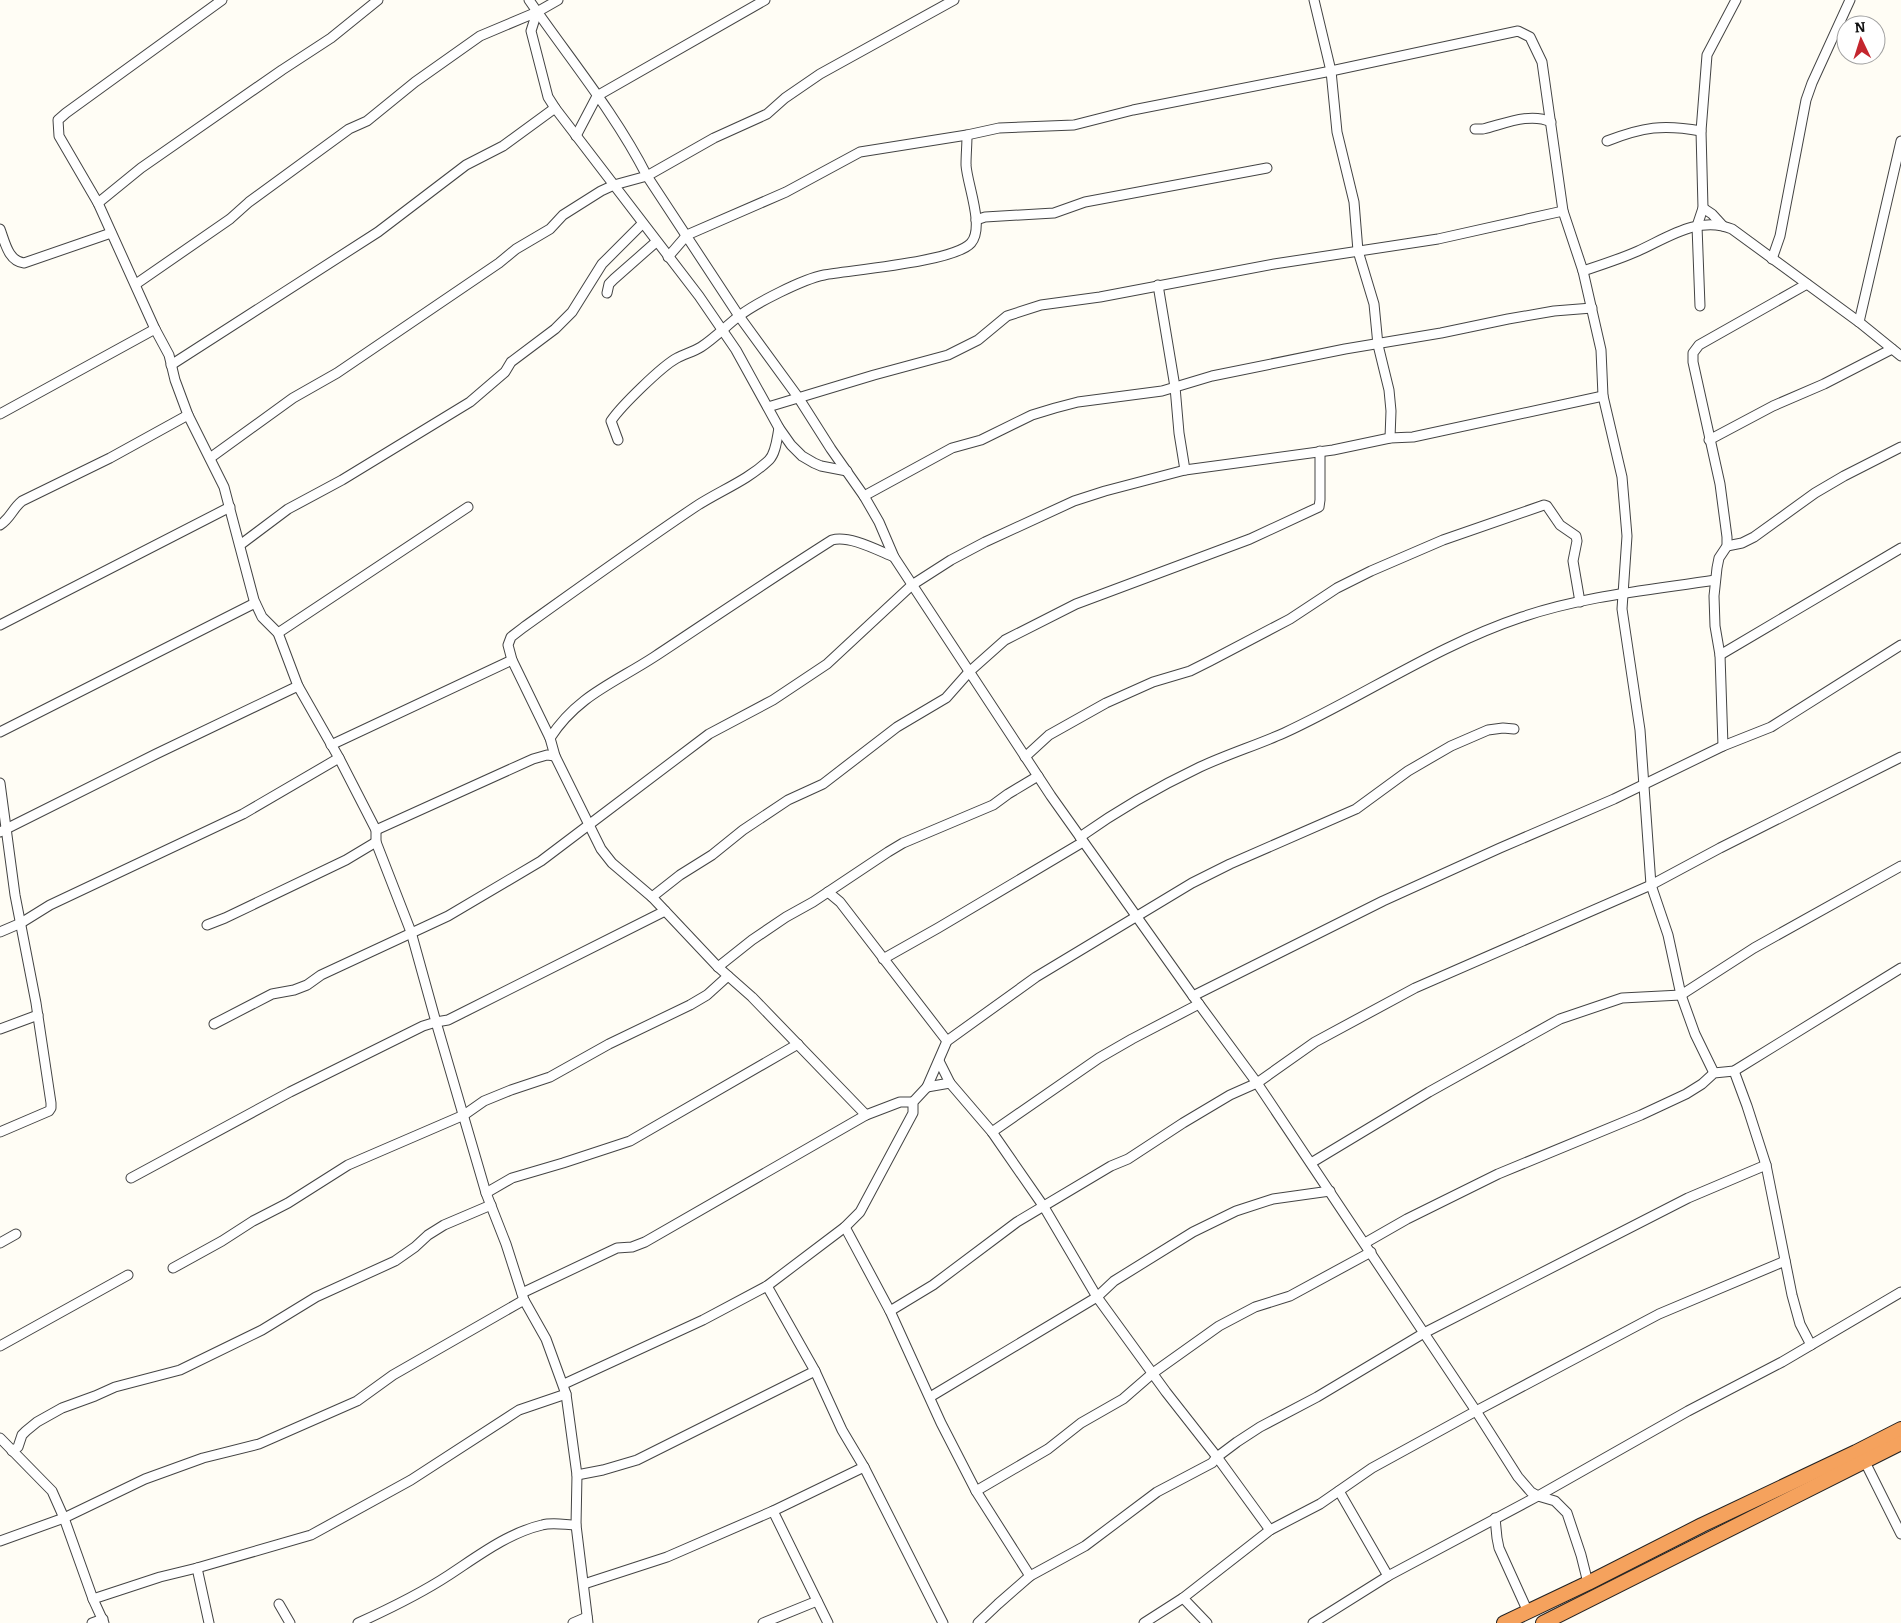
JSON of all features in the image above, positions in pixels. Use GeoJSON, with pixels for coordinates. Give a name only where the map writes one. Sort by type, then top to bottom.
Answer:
{"type":"FeatureCollection","features":[{"type":"Feature","properties":{"kind":"highway"},"geometry":{"type":"LineString","coordinates":[[1517,1619],[1702,1525],[1901,1429]]}},
{"type":"Feature","properties":{"kind":"highway"},"geometry":{"type":"LineString","coordinates":[[1543,1623],[1561,1619],[1618,1584],[1901,1443]]}},
{"type":"Feature","properties":{"kind":"street"},"geometry":{"type":"LineString","coordinates":[[222,0],[58,120],[59,136],[98,203],[155,329],[169,355],[175,380],[188,415],[224,487],[255,603],[262,617],[278,632],[298,686],[339,758],[376,830],[376,842],[410,932],[490,1205],[506,1244],[523,1296],[546,1339],[564,1384],[577,1475],[576,1525],[588,1620],[573,1623]]}},
{"type":"Feature","properties":{"kind":"street"},"geometry":{"type":"LineString","coordinates":[[98,203],[142,168],[331,38],[378,0]]}},
{"type":"Feature","properties":{"kind":"street"},"geometry":{"type":"LineString","coordinates":[[529,0],[597,96],[739,316],[798,397],[864,496],[879,522],[894,557],[1025,757],[1135,916],[1257,1083],[1371,1252],[1518,1477],[1531,1492],[1554,1501],[1567,1513],[1581,1554],[1588,1583]]}},
{"type":"Feature","properties":{"kind":"street"},"geometry":{"type":"LineString","coordinates":[[136,284],[230,219],[249,202],[349,128],[372,117],[415,82],[480,36],[537,12],[558,0]]}},
{"type":"Feature","properties":{"kind":"street"},"geometry":{"type":"LineString","coordinates":[[576,136],[597,96],[765,0]]}},
{"type":"Feature","properties":{"kind":"street"},"geometry":{"type":"LineString","coordinates":[[210,458],[293,398],[336,373],[499,263],[516,248],[545,232],[562,215],[614,185],[647,176],[714,138],[767,114],[785,98],[820,74],[954,0]]}},
{"type":"Feature","properties":{"kind":"street"},"geometry":{"type":"LineString","coordinates":[[1314,0],[1331,72],[1338,132],[1354,202],[1358,251],[1374,304],[1378,344],[1389,390],[1391,411],[1390,438]]}},
{"type":"Feature","properties":{"kind":"street"},"geometry":{"type":"LineString","coordinates":[[1700,306],[1697,226],[1703,208],[1701,131],[1707,55],[1736,0]]}},
{"type":"Feature","properties":{"kind":"street"},"geometry":{"type":"LineString","coordinates":[[1772,260],[1783,220],[1806,100],[1812,82],[1850,0]]}},
{"type":"Feature","properties":{"kind":"street"},"geometry":{"type":"LineString","coordinates":[[537,12],[531,31],[548,97],[555,108],[699,296],[746,367],[790,445],[802,456],[821,466],[847,471]]}},
{"type":"Feature","properties":{"kind":"street"},"geometry":{"type":"LineString","coordinates":[[668,257],[687,235],[786,192],[860,152],[968,135],[999,128],[1074,125],[1133,110],[1331,72],[1518,31],[1530,37],[1542,62],[1563,211],[1583,271],[1592,308],[1601,350],[1603,396],[1622,477],[1627,536],[1622,609],[1640,730],[1651,885],[1668,935],[1681,995],[1695,1034],[1714,1073]]}},
{"type":"Feature","properties":{"kind":"street"},"geometry":{"type":"LineString","coordinates":[[171,364],[378,232],[466,165],[503,146],[555,108]]}},
{"type":"Feature","properties":{"kind":"street"},"geometry":{"type":"LineString","coordinates":[[1475,129],[1483,129],[1532,117],[1542,117],[1551,122]]}},
{"type":"Feature","properties":{"kind":"street"},"geometry":{"type":"LineString","coordinates":[[1607,141],[1627,133],[1649,128],[1676,127],[1701,131]]}},
{"type":"Feature","properties":{"kind":"street"},"geometry":{"type":"LineString","coordinates":[[618,440],[611,421],[615,416],[675,358],[700,348],[758,303],[823,275],[892,266],[960,249],[971,243],[975,234],[976,220],[966,166],[968,135]]}},
{"type":"Feature","properties":{"kind":"street"},"geometry":{"type":"LineString","coordinates":[[1859,322],[1901,141]]}},
{"type":"Feature","properties":{"kind":"street"},"geometry":{"type":"LineString","coordinates":[[976,220],[985,217],[1054,213],[1085,202],[1267,168]]}},
{"type":"Feature","properties":{"kind":"street"},"geometry":{"type":"LineString","coordinates":[[1703,208],[1724,226]]}},
{"type":"Feature","properties":{"kind":"street"},"geometry":{"type":"LineString","coordinates":[[768,407],[948,355],[978,340],[1007,316],[1041,305],[1100,297],[1274,264],[1438,239],[1563,211]]}},
{"type":"Feature","properties":{"kind":"street"},"geometry":{"type":"LineString","coordinates":[[240,545],[288,509],[342,480],[470,402],[505,372],[511,362],[555,329],[572,312],[602,264],[642,224]]}},
{"type":"Feature","properties":{"kind":"street"},"geometry":{"type":"LineString","coordinates":[[1583,271],[1637,252],[1670,235],[1697,226],[1724,226],[1732,229],[1859,322],[1901,356]]}},
{"type":"Feature","properties":{"kind":"street"},"geometry":{"type":"LineString","coordinates":[[0,229],[10,255],[14,260],[24,263],[111,233]]}},
{"type":"Feature","properties":{"kind":"street"},"geometry":{"type":"LineString","coordinates":[[608,292],[609,284],[656,242]]}},
{"type":"Feature","properties":{"kind":"street"},"geometry":{"type":"LineString","coordinates":[[1723,746],[1720,655],[1715,626],[1715,580],[1719,558],[1727,546],[1720,484],[1693,362],[1696,348],[1699,345],[1806,284]]}},
{"type":"Feature","properties":{"kind":"street"},"geometry":{"type":"LineString","coordinates":[[1158,285],[1175,387],[1179,433],[1185,470]]}},
{"type":"Feature","properties":{"kind":"street"},"geometry":{"type":"LineString","coordinates":[[864,496],[952,448],[981,440],[1032,415],[1078,402],[1162,391],[1212,376],[1508,319],[1554,311],[1592,308]]}},
{"type":"Feature","properties":{"kind":"street"},"geometry":{"type":"LineString","coordinates":[[0,414],[155,329]]}},
{"type":"Feature","properties":{"kind":"street"},"geometry":{"type":"LineString","coordinates":[[1709,440],[1773,406],[1824,384],[1892,349]]}},
{"type":"Feature","properties":{"kind":"street"},"geometry":{"type":"LineString","coordinates":[[214,1024],[272,994],[294,990],[307,985],[321,975],[448,916],[542,861],[590,825],[598,816],[709,734],[772,700],[827,664],[912,585],[951,560],[1074,501],[1185,470],[1320,451],[1390,438],[1413,437],[1603,396]]}},
{"type":"Feature","properties":{"kind":"street"},"geometry":{"type":"LineString","coordinates":[[0,525],[8,520],[16,506],[22,501],[110,458],[188,415]]}},
{"type":"Feature","properties":{"kind":"street"},"geometry":{"type":"LineString","coordinates":[[779,428],[770,459],[741,482],[698,506],[511,637],[508,645],[512,660],[550,738],[555,756],[601,849],[612,863],[652,897],[718,967],[752,997],[866,1115]]}},
{"type":"Feature","properties":{"kind":"street"},"geometry":{"type":"LineString","coordinates":[[1727,546],[1742,543],[1754,537],[1816,493],[1844,476],[1901,447]]}},
{"type":"Feature","properties":{"kind":"street"},"geometry":{"type":"LineString","coordinates":[[652,897],[680,874],[712,856],[750,825],[788,800],[823,784],[897,726],[946,698],[969,672],[1005,640],[1076,604],[1250,539],[1318,507],[1320,500],[1320,451]]}},
{"type":"Feature","properties":{"kind":"street"},"geometry":{"type":"LineString","coordinates":[[1025,757],[1049,735],[1106,703],[1153,682],[1190,671],[1290,619],[1337,588],[1371,571],[1443,540],[1544,505],[1547,506],[1560,525],[1576,536],[1573,562],[1580,602]]}},
{"type":"Feature","properties":{"kind":"street"},"geometry":{"type":"LineString","coordinates":[[0,625],[230,507]]}},
{"type":"Feature","properties":{"kind":"street"},"geometry":{"type":"LineString","coordinates":[[278,632],[468,507]]}},
{"type":"Feature","properties":{"kind":"street"},"geometry":{"type":"LineString","coordinates":[[550,738],[556,728],[580,703],[609,682],[651,658],[832,540],[840,537],[848,539],[894,557]]}},
{"type":"Feature","properties":{"kind":"street"},"geometry":{"type":"LineString","coordinates":[[1720,655],[1901,548]]}},
{"type":"Feature","properties":{"kind":"street"},"geometry":{"type":"LineString","coordinates":[[883,959],[938,928],[1081,839],[1120,809],[1200,767],[1284,733],[1348,702],[1429,658],[1496,627],[1522,617],[1580,602],[1624,593],[1715,580]]}},
{"type":"Feature","properties":{"kind":"street"},"geometry":{"type":"LineString","coordinates":[[0,732],[255,603]]}},
{"type":"Feature","properties":{"kind":"street"},"geometry":{"type":"LineString","coordinates":[[992,1132],[1099,1058],[1196,1000],[1383,901],[1614,799],[1723,746],[1771,727],[1901,645]]}},
{"type":"Feature","properties":{"kind":"street"},"geometry":{"type":"LineString","coordinates":[[331,745],[512,660]]}},
{"type":"Feature","properties":{"kind":"street"},"geometry":{"type":"LineString","coordinates":[[4,831],[140,762],[298,686]]}},
{"type":"Feature","properties":{"kind":"street"},"geometry":{"type":"LineString","coordinates":[[564,1384],[703,1320],[767,1286],[845,1227],[860,1212],[913,1113],[913,1102],[927,1087],[947,1041],[1036,977],[1192,883],[1230,864],[1356,809],[1408,770],[1472,736],[1488,730],[1502,728],[1514,730]]}},
{"type":"Feature","properties":{"kind":"street"},"geometry":{"type":"LineString","coordinates":[[376,830],[533,759],[546,755],[555,756]]}},
{"type":"Feature","properties":{"kind":"street"},"geometry":{"type":"LineString","coordinates":[[890,1310],[933,1285],[1018,1222],[1111,1166],[1128,1159],[1230,1095],[1257,1083],[1315,1042],[1416,988],[1651,885],[1901,757]]}},
{"type":"Feature","properties":{"kind":"street"},"geometry":{"type":"LineString","coordinates":[[0,932],[21,923],[50,905],[243,814],[339,758]]}},
{"type":"Feature","properties":{"kind":"street"},"geometry":{"type":"LineString","coordinates":[[718,967],[752,940],[786,917],[903,843],[993,805],[1038,776]]}},
{"type":"Feature","properties":{"kind":"street"},"geometry":{"type":"LineString","coordinates":[[0,783],[4,831],[38,1015],[51,1108],[49,1111],[0,1132]]}},
{"type":"Feature","properties":{"kind":"street"},"geometry":{"type":"LineString","coordinates":[[207,925],[346,860],[376,842]]}},
{"type":"Feature","properties":{"kind":"street"},"geometry":{"type":"LineString","coordinates":[[1311,1163],[1429,1092],[1560,1018],[1622,998],[1681,995],[1754,948],[1901,866]]}},
{"type":"Feature","properties":{"kind":"street"},"geometry":{"type":"LineString","coordinates":[[828,892],[840,902],[947,1041]]}},
{"type":"Feature","properties":{"kind":"street"},"geometry":{"type":"LineString","coordinates":[[131,1178],[333,1069],[423,1026],[448,1020],[665,911]]}},
{"type":"Feature","properties":{"kind":"street"},"geometry":{"type":"LineString","coordinates":[[1365,1243],[1407,1219],[1498,1174],[1641,1115],[1686,1094],[1702,1084],[1714,1073],[1734,1071],[1901,968]]}},
{"type":"Feature","properties":{"kind":"street"},"geometry":{"type":"LineString","coordinates":[[172,1268],[222,1241],[253,1220],[288,1203],[348,1165],[464,1115],[493,1097],[550,1077],[609,1044],[690,1005],[707,995],[728,976]]}},
{"type":"Feature","properties":{"kind":"street"},"geometry":{"type":"LineString","coordinates":[[0,1029],[38,1015]]}},
{"type":"Feature","properties":{"kind":"street"},"geometry":{"type":"LineString","coordinates":[[486,1193],[512,1178],[630,1141],[798,1044]]}},
{"type":"Feature","properties":{"kind":"street"},"geometry":{"type":"LineString","coordinates":[[939,1061],[950,1083],[992,1132],[1044,1207],[1097,1297],[1270,1530]]}},
{"type":"Feature","properties":{"kind":"street"},"geometry":{"type":"LineString","coordinates":[[1734,1071],[1766,1165],[1800,1324],[1811,1345]]}},
{"type":"Feature","properties":{"kind":"street"},"geometry":{"type":"LineString","coordinates":[[927,1087],[950,1083]]}},
{"type":"Feature","properties":{"kind":"street"},"geometry":{"type":"LineString","coordinates":[[0,1541],[64,1518],[145,1479],[203,1458],[260,1444],[357,1401],[393,1375],[523,1296],[617,1248],[632,1247],[645,1242],[866,1115],[900,1102],[913,1102]]}},
{"type":"Feature","properties":{"kind":"street"},"geometry":{"type":"LineString","coordinates":[[978,1623],[1030,1576],[1085,1546],[1157,1492],[1212,1463],[1217,1457],[1260,1427],[1424,1333],[1688,1198],[1766,1165]]}},
{"type":"Feature","properties":{"kind":"street"},"geometry":{"type":"LineString","coordinates":[[930,1397],[1097,1297],[1114,1281],[1193,1232],[1236,1211],[1273,1199],[1330,1191]]}},
{"type":"Feature","properties":{"kind":"street"},"geometry":{"type":"LineString","coordinates":[[12,1451],[18,1447],[22,1435],[26,1431],[37,1422],[62,1408],[115,1387],[180,1370],[262,1330],[316,1297],[395,1261],[444,1225],[490,1205]]}},
{"type":"Feature","properties":{"kind":"street"},"geometry":{"type":"LineString","coordinates":[[845,1227],[890,1310],[976,1491],[1030,1576]]}},
{"type":"Feature","properties":{"kind":"street"},"geometry":{"type":"LineString","coordinates":[[0,1243],[16,1234]]}},
{"type":"Feature","properties":{"kind":"street"},"geometry":{"type":"LineString","coordinates":[[976,1491],[1048,1449],[1081,1423],[1123,1399],[1153,1373],[1219,1326],[1255,1307],[1290,1296],[1371,1252]]}},
{"type":"Feature","properties":{"kind":"street"},"geometry":{"type":"LineString","coordinates":[[1144,1623],[1182,1598],[1270,1530],[1320,1504],[1372,1468],[1659,1314],[1785,1261]]}},
{"type":"Feature","properties":{"kind":"street"},"geometry":{"type":"LineString","coordinates":[[0,1346],[128,1275]]}},
{"type":"Feature","properties":{"kind":"street"},"geometry":{"type":"LineString","coordinates":[[767,1286],[815,1371],[842,1430],[864,1467],[943,1623]]}},
{"type":"Feature","properties":{"kind":"street"},"geometry":{"type":"LineString","coordinates":[[1313,1623],[1388,1576],[1538,1496],[1688,1411],[1811,1345],[1901,1292]]}},
{"type":"Feature","properties":{"kind":"street"},"geometry":{"type":"LineString","coordinates":[[577,1475],[637,1460],[815,1371]]}},
{"type":"Feature","properties":{"kind":"street"},"geometry":{"type":"LineString","coordinates":[[93,1599],[160,1577],[311,1535],[411,1480],[519,1410],[566,1394]]}},
{"type":"Feature","properties":{"kind":"street"},"geometry":{"type":"LineString","coordinates":[[0,1438],[48,1486],[64,1518],[93,1599],[103,1621],[92,1623]]}},
{"type":"Feature","properties":{"kind":"street"},"geometry":{"type":"LineString","coordinates":[[1865,1462],[1901,1534]]}},
{"type":"Feature","properties":{"kind":"street"},"geometry":{"type":"LineString","coordinates":[[584,1584],[667,1557],[774,1511],[864,1467]]}},
{"type":"Feature","properties":{"kind":"street"},"geometry":{"type":"LineString","coordinates":[[1340,1491],[1388,1576]]}},
{"type":"Feature","properties":{"kind":"street"},"geometry":{"type":"LineString","coordinates":[[774,1511],[828,1623]]}},
{"type":"Feature","properties":{"kind":"street"},"geometry":{"type":"LineString","coordinates":[[1495,1518],[1496,1538],[1517,1619]]}},
{"type":"Feature","properties":{"kind":"street"},"geometry":{"type":"LineString","coordinates":[[358,1623],[398,1605],[449,1575],[481,1553],[523,1530],[544,1524],[576,1525]]}},
{"type":"Feature","properties":{"kind":"street"},"geometry":{"type":"LineString","coordinates":[[197,1568],[209,1623]]}},
{"type":"Feature","properties":{"kind":"street"},"geometry":{"type":"LineString","coordinates":[[1182,1598],[1207,1623]]}},
{"type":"Feature","properties":{"kind":"street"},"geometry":{"type":"LineString","coordinates":[[763,1623],[817,1601]]}},
{"type":"Feature","properties":{"kind":"street"},"geometry":{"type":"LineString","coordinates":[[279,1604],[290,1623]]}}]}
